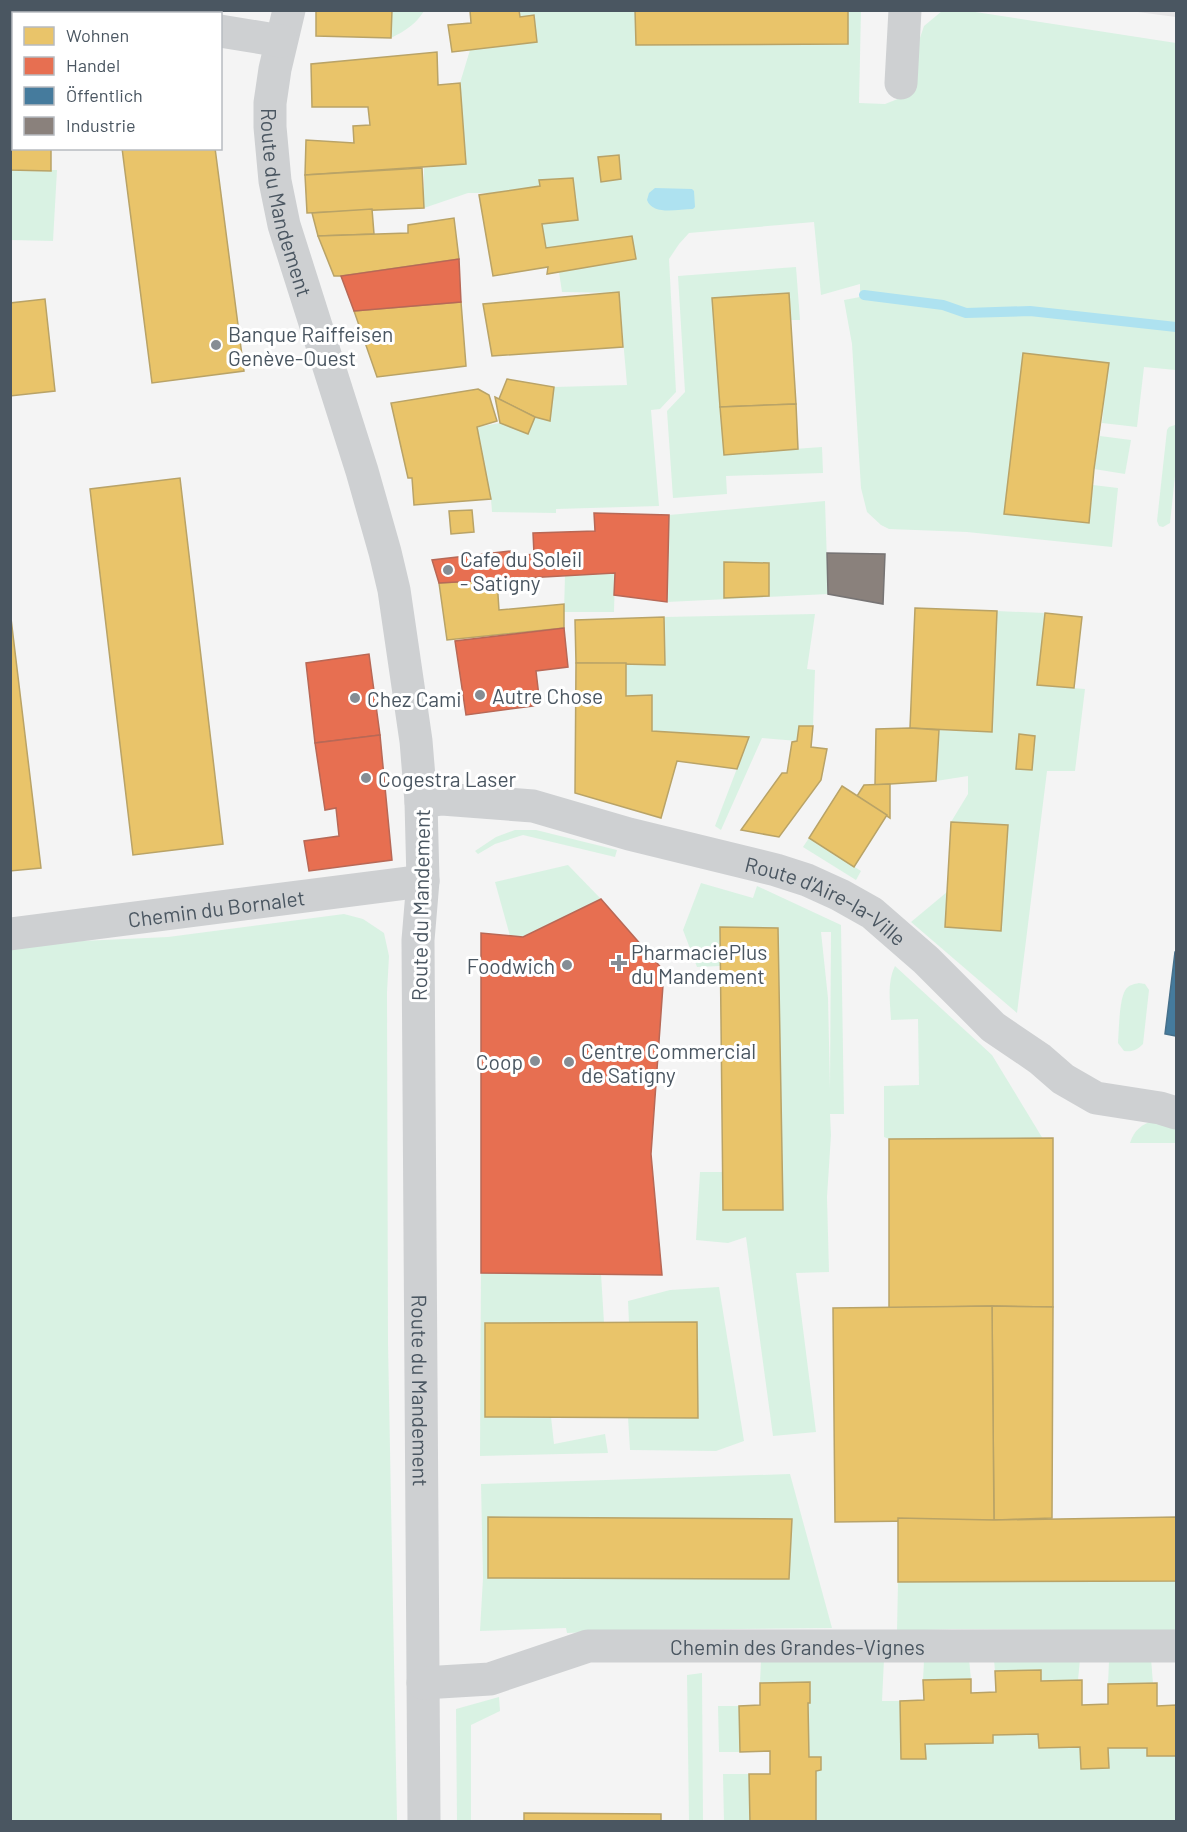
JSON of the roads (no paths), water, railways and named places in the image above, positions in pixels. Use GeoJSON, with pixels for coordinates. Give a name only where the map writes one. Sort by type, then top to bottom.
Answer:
{"type":"FeatureCollection","features":[{"type":"Feature","properties":{"kind":"street"},"geometry":{"type":"LineString","coordinates":[[901,83],[905,10]]}},
{"type":"Feature","properties":{"kind":"street"},"geometry":{"type":"LineString","coordinates":[[222,31],[285,26]]}},
{"type":"Feature","properties":{"kind":"street","name":"Route du Mandement"},"geometry":{"type":"LineString","coordinates":[[285,26],[270,103],[275,181],[298,275],[349,431],[387,562],[400,628],[416,741],[421,802],[423,881],[418,940],[424,1821]]}},
{"type":"Feature","properties":{"kind":"street","name":"Route d'Aire-la-Ville"},"geometry":{"type":"LineString","coordinates":[[421,802],[442,799],[532,806],[629,834],[776,870],[807,880],[872,913],[926,960],[993,1027],[1040,1059],[1063,1079],[1096,1098],[1160,1108],[1176,1113]]}},
{"type":"Feature","properties":{"kind":"street","name":"Chemin du Bornalet"},"geometry":{"type":"LineString","coordinates":[[10,933],[423,881]]}},
{"type":"Feature","properties":{"kind":"street","name":"Chemin des Grandes-Vignes"},"geometry":{"type":"LineString","coordinates":[[423,1683],[490,1679],[588,1646],[1176,1646]]}},
{"type":"Feature","properties":{"kind":"water"},"geometry":{"type":"Polygon","coordinates":[[[655,188],[692,189],[695,207],[673,210],[655,208],[647,200],[649,193],[655,188]]]}},
{"type":"Feature","properties":{"kind":"waterway"},"geometry":{"type":"LineString","coordinates":[[864,295],[943,305],[966,313],[1030,311],[1176,327]]}},
{"type":"Feature","properties":{"kind":"place","name":"Banque Raiffeisen Genève-Ouest"},"geometry":{"type":"Point","coordinates":[216,345]}},
{"type":"Feature","properties":{"kind":"place","name":"Cafe du Soleil - Satigny"},"geometry":{"type":"Point","coordinates":[448,570]}},
{"type":"Feature","properties":{"kind":"place","name":"Autre Chose"},"geometry":{"type":"Point","coordinates":[480,695]}},
{"type":"Feature","properties":{"kind":"place","name":"Chez Cami"},"geometry":{"type":"Point","coordinates":[355,698]}},
{"type":"Feature","properties":{"kind":"place","name":"Cogestra Laser"},"geometry":{"type":"Point","coordinates":[366,778]}},
{"type":"Feature","properties":{"kind":"place","name":"PharmaciePlus du Mandement"},"geometry":{"type":"Point","coordinates":[619,963]}},
{"type":"Feature","properties":{"kind":"place","name":"Foodwich"},"geometry":{"type":"Point","coordinates":[567,965]}},
{"type":"Feature","properties":{"kind":"place","name":"Coop"},"geometry":{"type":"Point","coordinates":[535,1061]}},
{"type":"Feature","properties":{"kind":"place","name":"Centre Commercial de Satigny"},"geometry":{"type":"Point","coordinates":[569,1062]}}]}
